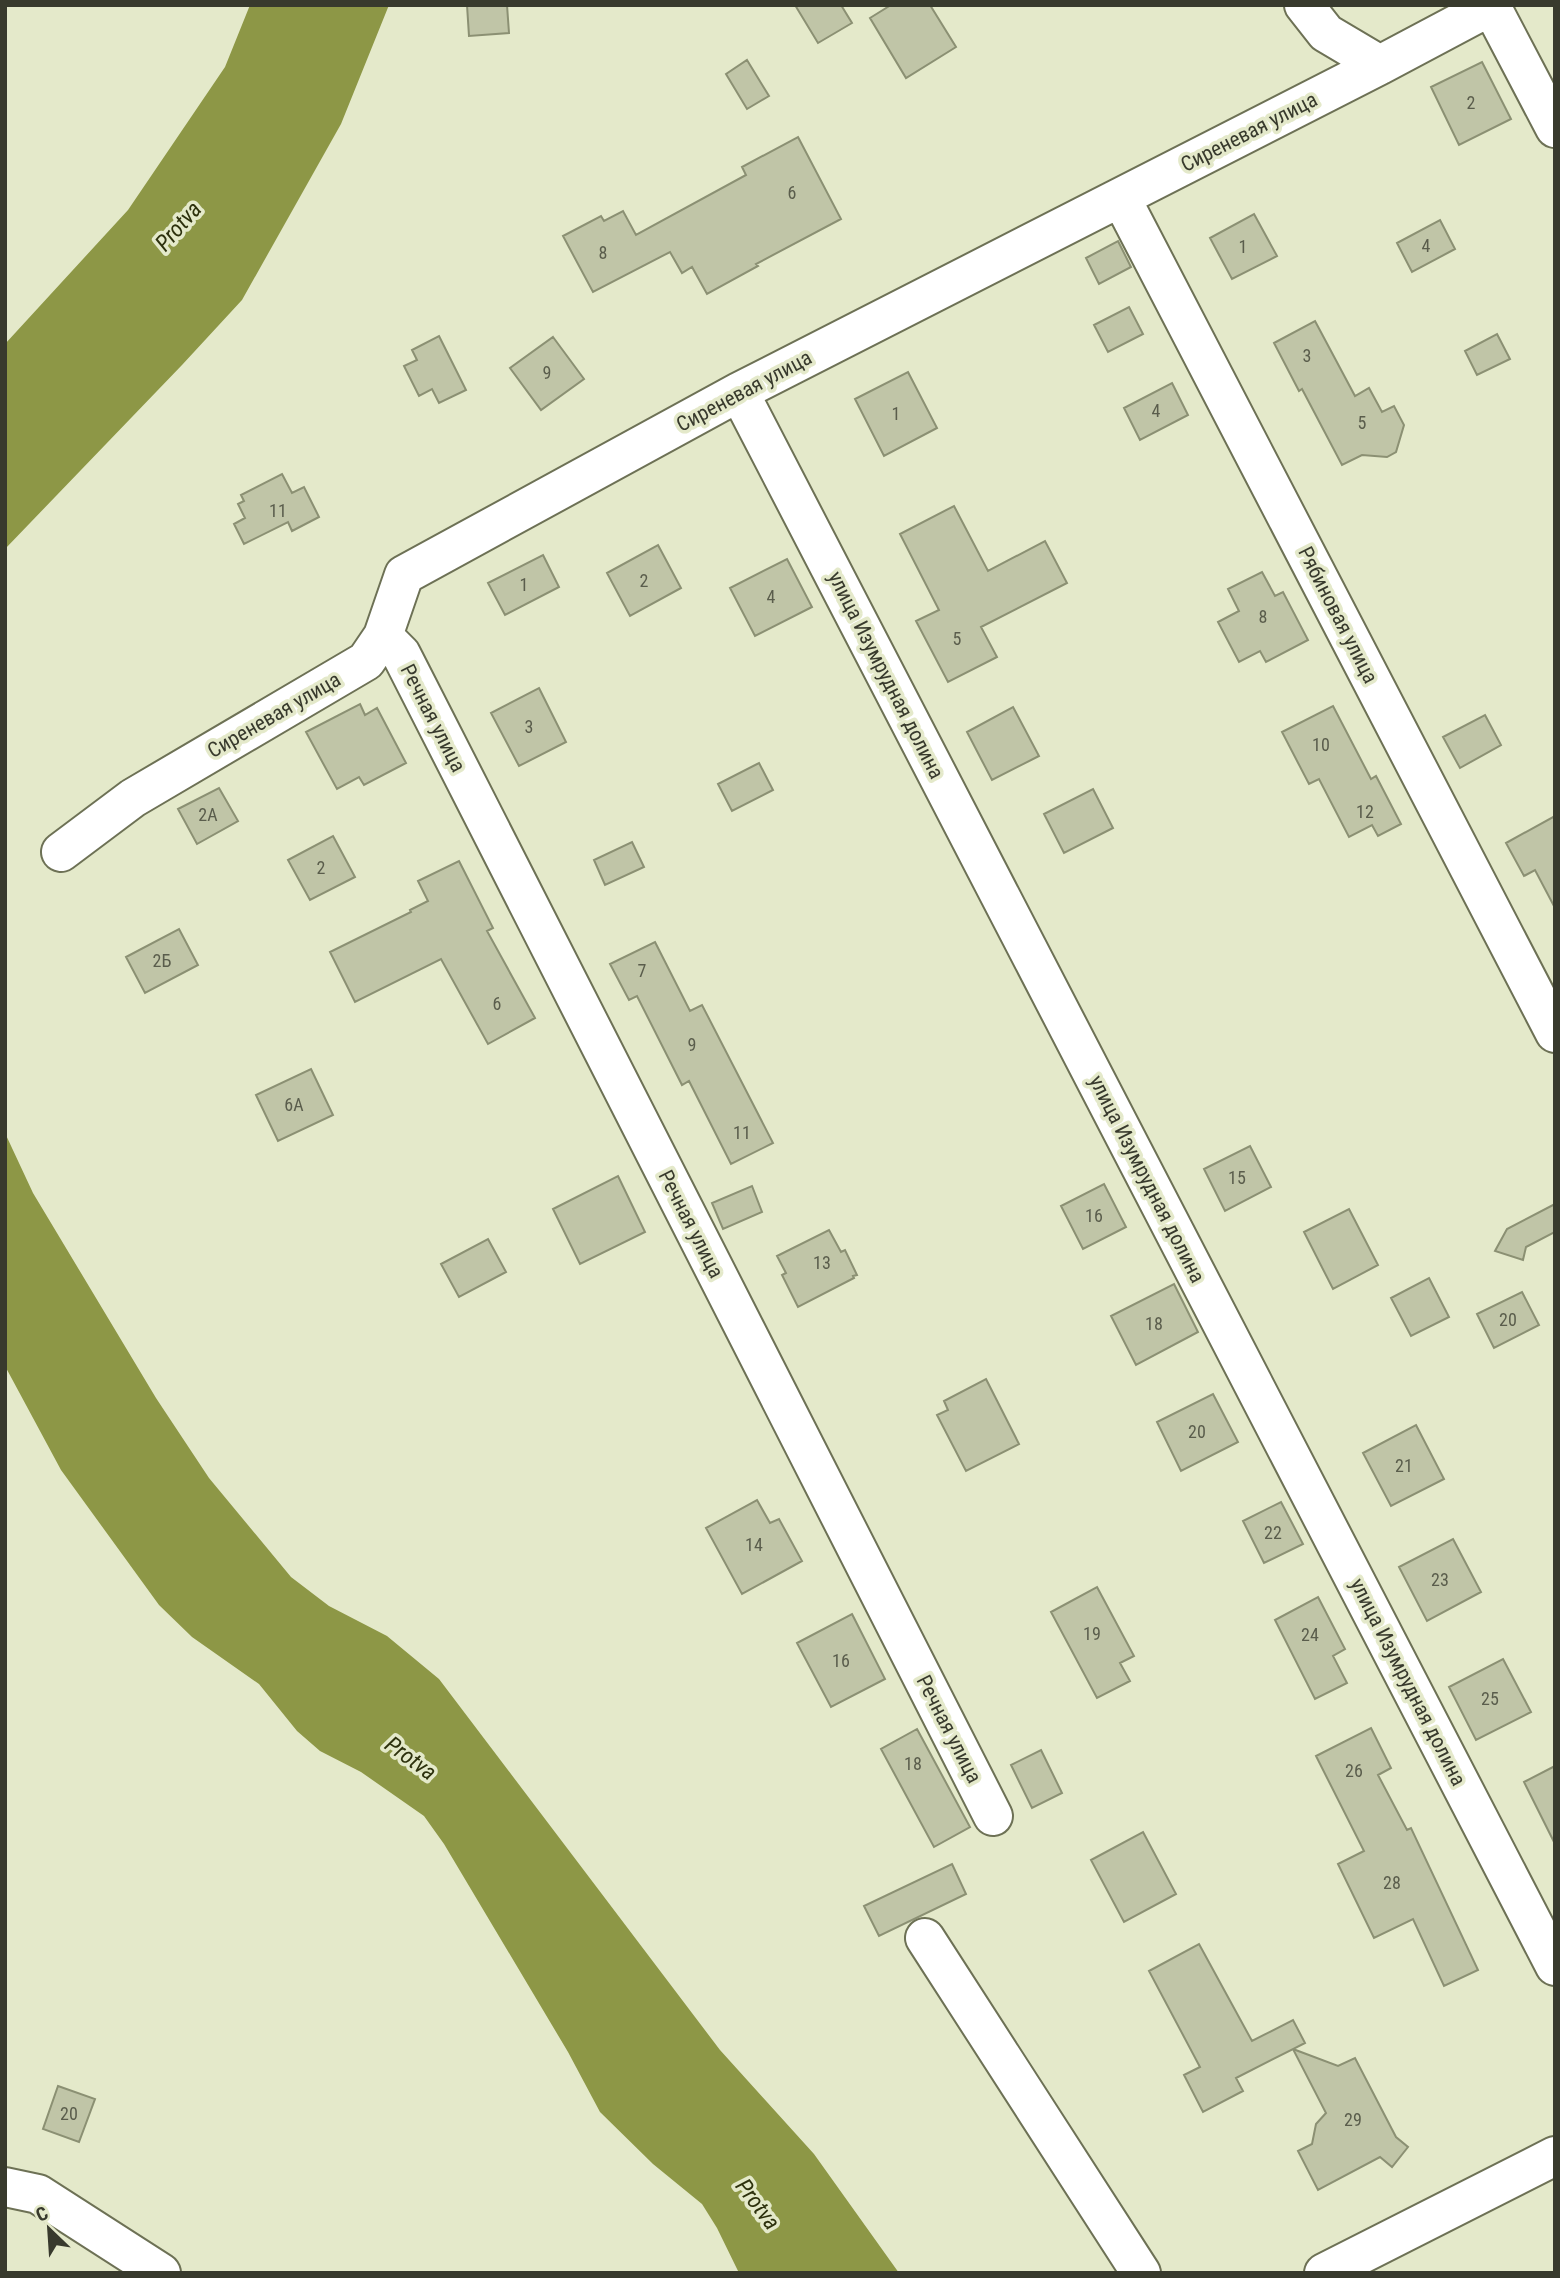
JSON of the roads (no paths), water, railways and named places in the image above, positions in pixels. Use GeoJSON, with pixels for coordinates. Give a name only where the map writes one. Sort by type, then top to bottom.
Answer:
{"type":"FeatureCollection","features":[{"type":"Feature","properties":{"kind":"street"},"geometry":{"type":"LineString","coordinates":[[1304,5],[1326,33],[1380,65]]}},
{"type":"Feature","properties":{"kind":"street"},"geometry":{"type":"LineString","coordinates":[[1492,6],[1555,128]]}},
{"type":"Feature","properties":{"kind":"street","name":"Сиреневая улица"},"geometry":{"type":"LineString","coordinates":[[61,852],[133,798],[366,661],[383,636],[404,575],[739,392],[1492,6]]}},
{"type":"Feature","properties":{"kind":"street","name":"Рябиновая улица"},"geometry":{"type":"LineString","coordinates":[[1121,198],[1555,1033]]}},
{"type":"Feature","properties":{"kind":"street","name":"улица Изумрудная долина"},"geometry":{"type":"LineString","coordinates":[[739,392],[1555,1966]]}},
{"type":"Feature","properties":{"kind":"street","name":"Речная улица"},"geometry":{"type":"LineString","coordinates":[[383,636],[401,654],[993,1816]]}},
{"type":"Feature","properties":{"kind":"street"},"geometry":{"type":"LineString","coordinates":[[925,1938],[1141,2273]]}},
{"type":"Feature","properties":{"kind":"street"},"geometry":{"type":"LineString","coordinates":[[1324,2273],[1555,2156]]}},
{"type":"Feature","properties":{"kind":"street"},"geometry":{"type":"LineString","coordinates":[[5,2187],[38,2194],[161,2273]]}},
{"type":"Feature","properties":{"kind":"water","name":"Protva"},"geometry":{"type":"Polygon","coordinates":[[[250,5],[389,5],[341,124],[242,300],[5,549],[5,344],[128,210],[225,67],[250,5]]]}},
{"type":"Feature","properties":{"kind":"water","name":"Protva"},"geometry":{"type":"Polygon","coordinates":[[[5,1133],[33,1193],[156,1398],[209,1478],[291,1577],[329,1606],[387,1636],[439,1679],[720,2050],[814,2154],[899,2273],[739,2273],[702,2204],[653,2164],[600,2112],[568,2052],[444,1844],[424,1816],[361,1772],[320,1751],[297,1731],[259,1684],[192,1637],[159,1605],[61,1470],[5,1366],[5,1133]]]}}]}
